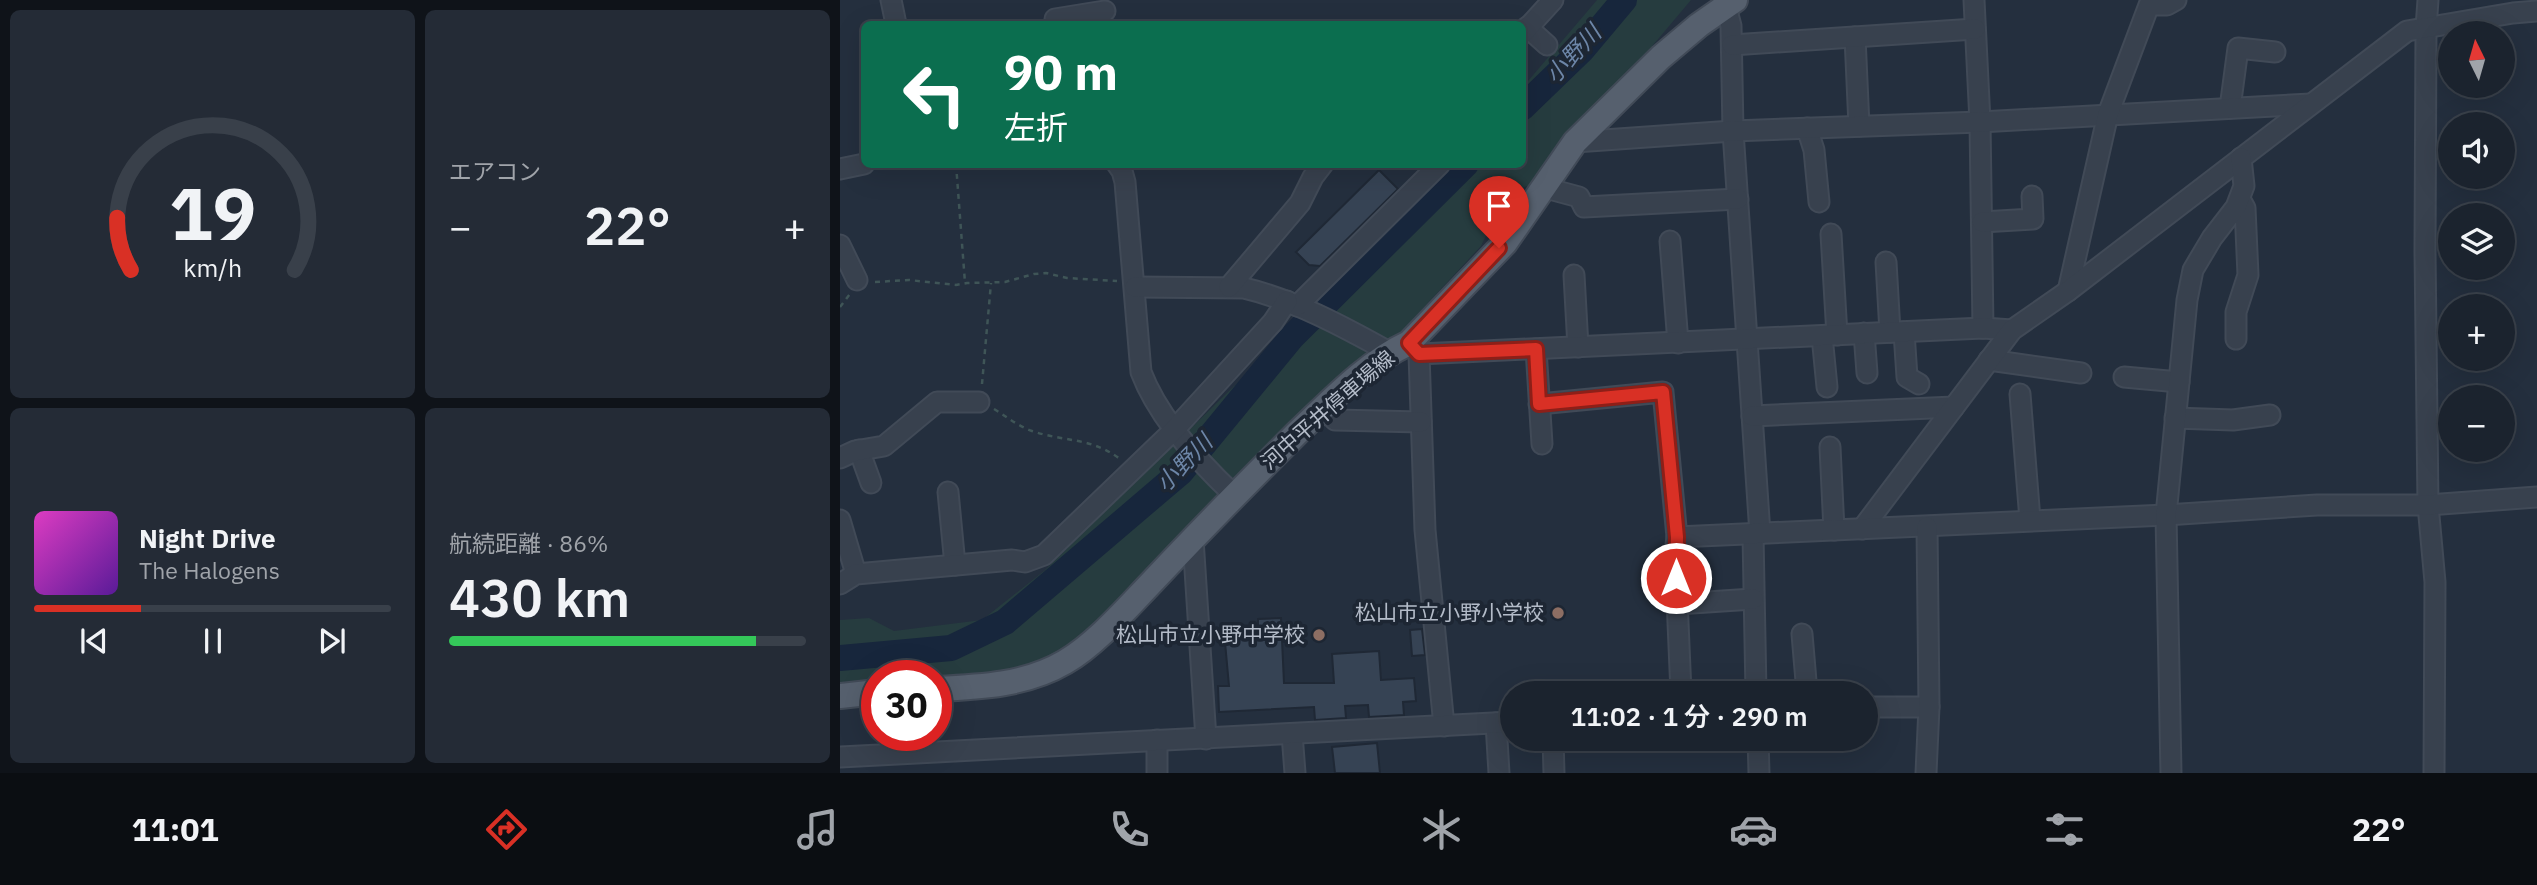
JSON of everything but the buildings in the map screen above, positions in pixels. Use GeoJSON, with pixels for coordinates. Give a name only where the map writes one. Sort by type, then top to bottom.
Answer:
{"type":"FeatureCollection","features":[{"type":"Feature","properties":{"kind":"main road","name":"河中平井停車場線"},"geometry":{"type":"LineString","coordinates":[[952,688],[1002,684],[1025,679],[1066,662],[1132,603],[1193,538],[1230,491],[1324,408],[1400,350],[1505,243],[1575,142],[1661,57],[1730,3]]}},
{"type":"Feature","properties":{"kind":"main road"},"geometry":{"type":"LineString","coordinates":[[840,696],[861,694]]}},
{"type":"Feature","properties":{"kind":"street"},"geometry":{"type":"LineString","coordinates":[[891,0],[895,21]]}},
{"type":"Feature","properties":{"kind":"street"},"geometry":{"type":"LineString","coordinates":[[1526,30],[1553,0]]}},
{"type":"Feature","properties":{"kind":"street"},"geometry":{"type":"LineString","coordinates":[[1974,0],[1980,122],[1983,328]]}},
{"type":"Feature","properties":{"kind":"street"},"geometry":{"type":"LineString","coordinates":[[2068,291],[2108,114],[2150,5],[2167,5],[2176,0]]}},
{"type":"Feature","properties":{"kind":"street"},"geometry":{"type":"LineString","coordinates":[[2428,0],[2425,239],[2428,505],[2435,582],[2434,773]]}},
{"type":"Feature","properties":{"kind":"street"},"geometry":{"type":"LineString","coordinates":[[1730,3],[1733,131],[1748,340],[1757,535],[1753,599],[1756,681]]}},
{"type":"Feature","properties":{"kind":"street"},"geometry":{"type":"LineString","coordinates":[[1862,529],[2012,330],[2068,291],[2407,31],[2537,11]]}},
{"type":"Feature","properties":{"kind":"street"},"geometry":{"type":"LineString","coordinates":[[1055,19],[1105,12]]}},
{"type":"Feature","properties":{"kind":"street"},"geometry":{"type":"LineString","coordinates":[[1732,45],[1975,29]]}},
{"type":"Feature","properties":{"kind":"street"},"geometry":{"type":"LineString","coordinates":[[1526,32],[1547,46]]}},
{"type":"Feature","properties":{"kind":"street"},"geometry":{"type":"LineString","coordinates":[[1855,37],[1859,126]]}},
{"type":"Feature","properties":{"kind":"street"},"geometry":{"type":"LineString","coordinates":[[2230,108],[2238,48],[2275,52]]}},
{"type":"Feature","properties":{"kind":"street"},"geometry":{"type":"LineString","coordinates":[[1575,142],[1733,131],[1980,122],[2311,104]]}},
{"type":"Feature","properties":{"kind":"street"},"geometry":{"type":"LineString","coordinates":[[1807,128],[1814,150],[1819,202]]}},
{"type":"Feature","properties":{"kind":"street"},"geometry":{"type":"LineString","coordinates":[[2171,773],[2166,515],[2187,300],[2193,270],[2240,199],[2244,187],[2241,158]]}},
{"type":"Feature","properties":{"kind":"street"},"geometry":{"type":"LineString","coordinates":[[840,169],[861,165]]}},
{"type":"Feature","properties":{"kind":"street"},"geometry":{"type":"LineString","coordinates":[[1119,168],[1125,181],[1141,372],[1150,395],[1176,432],[1230,491]]}},
{"type":"Feature","properties":{"kind":"street"},"geometry":{"type":"LineString","coordinates":[[1229,287],[1300,203],[1320,168]]}},
{"type":"Feature","properties":{"kind":"street"},"geometry":{"type":"LineString","coordinates":[[1417,168],[1419,185]]}},
{"type":"Feature","properties":{"kind":"street"},"geometry":{"type":"LineString","coordinates":[[840,520],[848,579],[955,565],[1025,562],[1044,555],[1176,432],[1273,322],[1295,305],[1436,168]]}},
{"type":"Feature","properties":{"kind":"street"},"geometry":{"type":"LineString","coordinates":[[1542,187],[1578,197],[1584,207],[1738,199]]}},
{"type":"Feature","properties":{"kind":"street"},"geometry":{"type":"LineString","coordinates":[[1982,222],[2033,219],[2032,196]]}},
{"type":"Feature","properties":{"kind":"street"},"geometry":{"type":"LineString","coordinates":[[2236,339],[2236,312],[2248,275],[2245,208],[2240,199]]}},
{"type":"Feature","properties":{"kind":"street"},"geometry":{"type":"LineString","coordinates":[[1827,387],[1831,234]]}},
{"type":"Feature","properties":{"kind":"street"},"geometry":{"type":"LineString","coordinates":[[1671,241],[1678,343]]}},
{"type":"Feature","properties":{"kind":"street"},"geometry":{"type":"LineString","coordinates":[[840,245],[857,280]]}},
{"type":"Feature","properties":{"kind":"street"},"geometry":{"type":"LineString","coordinates":[[1886,262],[1907,377],[1919,384]]}},
{"type":"Feature","properties":{"kind":"street"},"geometry":{"type":"LineString","coordinates":[[1574,275],[1578,347]]}},
{"type":"Feature","properties":{"kind":"street"},"geometry":{"type":"LineString","coordinates":[[1134,285],[1252,289],[1400,350],[1536,349],[1983,328],[2012,330]]}},
{"type":"Feature","properties":{"kind":"street"},"geometry":{"type":"LineString","coordinates":[[1864,333],[1867,373]]}},
{"type":"Feature","properties":{"kind":"street"},"geometry":{"type":"LineString","coordinates":[[1536,349],[1542,443]]}},
{"type":"Feature","properties":{"kind":"street"},"geometry":{"type":"LineString","coordinates":[[1400,350],[1421,422],[1425,530],[1444,726]]}},
{"type":"Feature","properties":{"kind":"street"},"geometry":{"type":"LineString","coordinates":[[1989,360],[2081,373]]}},
{"type":"Feature","properties":{"kind":"street"},"geometry":{"type":"LineString","coordinates":[[2124,377],[2179,382]]}},
{"type":"Feature","properties":{"kind":"street"},"geometry":{"type":"LineString","coordinates":[[1539,404],[1663,392],[1677,537],[1675,552],[1680,681]]}},
{"type":"Feature","properties":{"kind":"street"},"geometry":{"type":"LineString","coordinates":[[2020,394],[2030,520]]}},
{"type":"Feature","properties":{"kind":"street"},"geometry":{"type":"LineString","coordinates":[[840,458],[859,450],[884,446],[937,402],[979,402]]}},
{"type":"Feature","properties":{"kind":"street"},"geometry":{"type":"LineString","coordinates":[[1752,416],[1954,407]]}},
{"type":"Feature","properties":{"kind":"street"},"geometry":{"type":"LineString","coordinates":[[1324,408],[1335,420],[1421,422]]}},
{"type":"Feature","properties":{"kind":"street"},"geometry":{"type":"LineString","coordinates":[[2175,418],[2233,420],[2270,415]]}},
{"type":"Feature","properties":{"kind":"street"},"geometry":{"type":"LineString","coordinates":[[1830,447],[1834,530]]}},
{"type":"Feature","properties":{"kind":"street"},"geometry":{"type":"LineString","coordinates":[[859,450],[872,483]]}},
{"type":"Feature","properties":{"kind":"street"},"geometry":{"type":"LineString","coordinates":[[948,492],[955,565]]}},
{"type":"Feature","properties":{"kind":"street"},"geometry":{"type":"LineString","coordinates":[[1677,537],[1927,527],[2317,505],[2428,505],[2537,497]]}},
{"type":"Feature","properties":{"kind":"street"},"geometry":{"type":"LineString","coordinates":[[1926,773],[1929,707],[1927,527]]}},
{"type":"Feature","properties":{"kind":"street"},"geometry":{"type":"LineString","coordinates":[[1193,538],[1206,738]]}},
{"type":"Feature","properties":{"kind":"street"},"geometry":{"type":"LineString","coordinates":[[1677,604],[1753,599]]}},
{"type":"Feature","properties":{"kind":"street"},"geometry":{"type":"LineString","coordinates":[[1802,634],[1806,681]]}},
{"type":"Feature","properties":{"kind":"street"},"geometry":{"type":"LineString","coordinates":[[1878,707],[1929,707]]}},
{"type":"Feature","properties":{"kind":"street"},"geometry":{"type":"LineString","coordinates":[[840,757],[1500,722]]}},
{"type":"Feature","properties":{"kind":"street"},"geometry":{"type":"LineString","coordinates":[[1292,734],[1295,773]]}},
{"type":"Feature","properties":{"kind":"street"},"geometry":{"type":"LineString","coordinates":[[1157,740],[1157,773]]}},
{"type":"Feature","properties":{"kind":"street"},"geometry":{"type":"LineString","coordinates":[[1499,773],[1501,751]]}},
{"type":"Feature","properties":{"kind":"street"},"geometry":{"type":"LineString","coordinates":[[1553,751],[1554,773]]}},
{"type":"Feature","properties":{"kind":"street"},"geometry":{"type":"LineString","coordinates":[[1758,751],[1759,773]]}},
{"type":"Feature","properties":{"kind":"path"},"geometry":{"type":"LineString","coordinates":[[956,168],[965,283]]}},
{"type":"Feature","properties":{"kind":"path"},"geometry":{"type":"LineString","coordinates":[[840,307],[849,297],[857,280],[864,283],[909,280],[956,285],[1005,282],[1046,273],[1067,278],[1134,285]]}},
{"type":"Feature","properties":{"kind":"path"},"geometry":{"type":"LineString","coordinates":[[991,283],[979,402],[1035,432],[1105,448],[1134,470]]}},
{"type":"Feature","properties":{"kind":"green space"},"geometry":{"type":"Polygon","coordinates":[[[1597,0],[1691,0],[1583,121],[1534,184],[1522,188],[1496,215],[1481,246],[1399,334],[1359,367],[1213,503],[1064,654],[1003,676],[952,678],[952,660],[861,660],[861,685],[840,686],[840,620],[869,618],[894,631],[982,620],[1044,571],[1303,319],[1453,168],[1526,168],[1526,83],[1597,0]]]}},
{"type":"Feature","properties":{"kind":"waterway","name":"小野川"},"geometry":{"type":"LineString","coordinates":[[1526,104],[1582,50],[1624,0]]}},
{"type":"Feature","properties":{"kind":"waterway","name":"小野川"},"geometry":{"type":"LineString","coordinates":[[840,658],[951,648],[1005,622],[1181,472],[1292,337],[1462,168]]}},
{"type":"Feature","properties":{"kind":"place","name":"松山市立小野小学校"},"geometry":{"type":"Point","coordinates":[1558,613]}},
{"type":"Feature","properties":{"kind":"place","name":"松山市立小野中学校"},"geometry":{"type":"Point","coordinates":[1319,635]}},
{"type":"Feature","properties":{"kind":"route"},"geometry":{"type":"LineString","coordinates":[[1499,248],[1409,343],[1419,354],[1536,349],[1539,404],[1663,392],[1677,537],[1676,578]]}}]}
